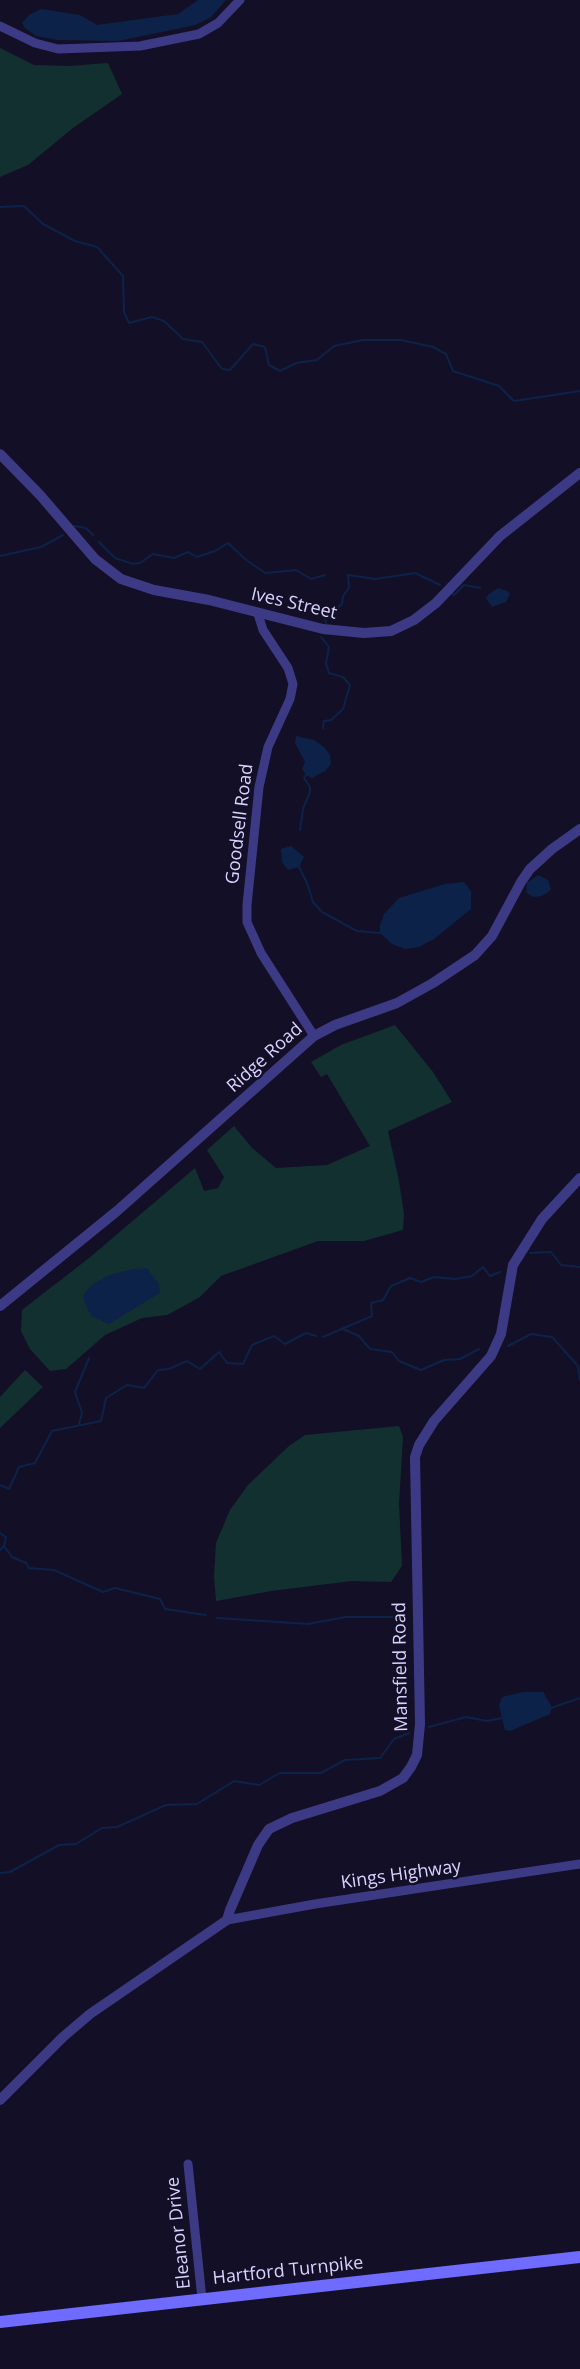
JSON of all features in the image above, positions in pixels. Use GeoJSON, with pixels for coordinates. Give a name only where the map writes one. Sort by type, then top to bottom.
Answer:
{"type":"FeatureCollection","features":[{"type":"Feature","properties":{"kind":"main road","name":"Hartford Turnpike"},"geometry":{"type":"LineString","coordinates":[[0,2322],[580,2256]]}},
{"type":"Feature","properties":{"kind":"street"},"geometry":{"type":"LineString","coordinates":[[0,26],[35,43],[58,49],[140,46],[199,34],[218,22],[240,0]]}},
{"type":"Feature","properties":{"kind":"street","name":"Ives Street"},"geometry":{"type":"LineString","coordinates":[[0,454],[40,495],[95,559],[121,579],[146,588],[209,600],[323,629],[352,633],[375,633],[398,628],[414,620],[436,603],[493,542],[580,473]]}},
{"type":"Feature","properties":{"kind":"street","name":"Goodsell Road"},"geometry":{"type":"LineString","coordinates":[[258,614],[263,630],[288,668],[293,684],[290,699],[273,732],[263,764],[247,922],[261,953],[314,1036]]}},
{"type":"Feature","properties":{"kind":"street","name":"Ridge Road"},"geometry":{"type":"LineString","coordinates":[[0,1306],[117,1211],[314,1036],[335,1025],[397,1003],[467,961],[492,936],[530,869],[552,849],[580,829]]}},
{"type":"Feature","properties":{"kind":"street","name":"Mansfield Road"},"geometry":{"type":"LineString","coordinates":[[227,1920],[237,1891],[258,1845],[270,1829],[292,1818],[380,1791],[403,1778],[417,1755],[420,1724],[414,1469],[417,1451],[434,1421],[491,1356],[501,1334],[513,1265],[542,1220],[580,1178]]}},
{"type":"Feature","properties":{"kind":"street","name":"Kings Highway"},"geometry":{"type":"LineString","coordinates":[[227,1920],[313,1904],[580,1864]]}},
{"type":"Feature","properties":{"kind":"street"},"geometry":{"type":"LineString","coordinates":[[0,2100],[63,2037],[90,2014],[227,1920]]}},
{"type":"Feature","properties":{"kind":"street","name":"Eleanor Drive"},"geometry":{"type":"LineString","coordinates":[[188,2164],[202,2299]]}},
{"type":"Feature","properties":{"kind":"green space"},"geometry":{"type":"Polygon","coordinates":[[[0,48],[34,65],[69,66],[108,63],[122,94],[73,128],[28,165],[0,177],[0,48]]]}},
{"type":"Feature","properties":{"kind":"green space"},"geometry":{"type":"Polygon","coordinates":[[[395,1025],[433,1072],[452,1102],[388,1131],[404,1214],[403,1230],[364,1241],[318,1241],[221,1276],[200,1297],[167,1315],[142,1318],[105,1335],[66,1369],[50,1371],[30,1349],[21,1331],[22,1310],[89,1258],[195,1168],[204,1191],[218,1188],[224,1177],[207,1150],[234,1126],[252,1148],[276,1168],[327,1165],[370,1146],[327,1074],[321,1077],[311,1062],[341,1045],[395,1025]]]}},
{"type":"Feature","properties":{"kind":"green space"},"geometry":{"type":"Polygon","coordinates":[[[25,1370],[43,1387],[0,1428],[0,1397],[25,1370]]]}},
{"type":"Feature","properties":{"kind":"green space"},"geometry":{"type":"Polygon","coordinates":[[[399,1426],[403,1437],[399,1504],[402,1566],[391,1582],[352,1581],[271,1591],[216,1601],[214,1576],[216,1543],[230,1510],[248,1485],[289,1446],[305,1435],[399,1426]]]}},
{"type":"Feature","properties":{"kind":"water"},"geometry":{"type":"Polygon","coordinates":[[[198,0],[226,0],[211,17],[196,25],[118,41],[58,40],[36,36],[22,23],[29,15],[41,9],[80,15],[97,25],[178,14],[198,0]]]}},
{"type":"Feature","properties":{"kind":"water"},"geometry":{"type":"Polygon","coordinates":[[[498,588],[510,594],[506,602],[492,607],[486,598],[498,588]]]}},
{"type":"Feature","properties":{"kind":"water"},"geometry":{"type":"Polygon","coordinates":[[[296,736],[314,740],[324,747],[330,755],[331,764],[325,771],[312,778],[306,775],[302,769],[305,762],[295,743],[296,736]]]}},
{"type":"Feature","properties":{"kind":"water"},"geometry":{"type":"Polygon","coordinates":[[[291,846],[304,857],[299,867],[288,870],[282,862],[281,849],[291,846]]]}},
{"type":"Feature","properties":{"kind":"water"},"geometry":{"type":"Polygon","coordinates":[[[538,875],[548,880],[551,890],[542,896],[533,897],[526,892],[527,883],[538,875]]]}},
{"type":"Feature","properties":{"kind":"water"},"geometry":{"type":"Polygon","coordinates":[[[464,882],[471,891],[471,909],[434,939],[419,947],[405,949],[392,944],[380,933],[384,914],[399,898],[445,884],[464,882]]]}},
{"type":"Feature","properties":{"kind":"water"},"geometry":{"type":"Polygon","coordinates":[[[147,1268],[159,1284],[160,1293],[109,1324],[91,1316],[83,1298],[85,1292],[93,1284],[109,1275],[147,1268]]]}},
{"type":"Feature","properties":{"kind":"water"},"geometry":{"type":"Polygon","coordinates":[[[523,1692],[543,1692],[552,1707],[550,1714],[510,1731],[505,1730],[499,1706],[502,1697],[523,1692]]]}},
{"type":"Feature","properties":{"kind":"waterway"},"geometry":{"type":"LineString","coordinates":[[0,207],[24,206],[43,224],[75,241],[97,247],[123,276],[124,312],[129,323],[152,317],[164,321],[183,339],[202,342],[222,369],[230,370],[253,344],[265,347],[269,365],[280,371],[296,363],[317,360],[334,346],[363,340],[401,340],[433,347],[446,354],[453,371],[499,386],[514,401],[580,391]]}},
{"type":"Feature","properties":{"kind":"waterway"},"geometry":{"type":"LineString","coordinates":[[74,526],[86,528],[93,535]]}},
{"type":"Feature","properties":{"kind":"waterway"},"geometry":{"type":"LineString","coordinates":[[0,556],[41,547],[63,535]]}},
{"type":"Feature","properties":{"kind":"waterway"},"geometry":{"type":"LineString","coordinates":[[99,542],[115,558],[133,564],[140,563],[153,554],[174,558],[188,552],[197,557],[215,551],[228,543],[265,573],[296,570],[311,579],[325,575]]}},
{"type":"Feature","properties":{"kind":"waterway"},"geometry":{"type":"LineString","coordinates":[[326,623],[324,613],[328,610],[333,612],[342,604],[343,596],[349,588],[348,575],[375,579],[415,573],[440,585]]}},
{"type":"Feature","properties":{"kind":"waterway"},"geometry":{"type":"LineString","coordinates":[[452,593],[454,595],[464,585],[480,588]]}},
{"type":"Feature","properties":{"kind":"waterway"},"geometry":{"type":"LineString","coordinates":[[321,637],[329,647],[326,663],[329,673],[343,677],[350,685],[343,709],[331,720],[324,721],[323,728]]}},
{"type":"Feature","properties":{"kind":"waterway"},"geometry":{"type":"LineString","coordinates":[[300,830],[303,809],[310,792],[310,787],[304,778],[306,775]]}},
{"type":"Feature","properties":{"kind":"waterway"},"geometry":{"type":"LineString","coordinates":[[299,867],[313,902],[322,912],[357,931],[380,933]]}},
{"type":"Feature","properties":{"kind":"waterway"},"geometry":{"type":"LineString","coordinates":[[530,1253],[551,1252],[561,1265],[580,1267]]}},
{"type":"Feature","properties":{"kind":"waterway"},"geometry":{"type":"LineString","coordinates":[[323,1337],[372,1316],[371,1303],[383,1300],[391,1286],[410,1278],[421,1282],[434,1277],[455,1279],[472,1276],[483,1267],[490,1276],[500,1272]]}},
{"type":"Feature","properties":{"kind":"waterway"},"geometry":{"type":"LineString","coordinates":[[343,1329],[359,1336],[370,1349],[392,1352],[399,1361],[421,1370],[444,1360],[460,1359],[479,1349]]}},
{"type":"Feature","properties":{"kind":"waterway"},"geometry":{"type":"LineString","coordinates":[[0,1485],[9,1489],[19,1467],[35,1463],[52,1431],[101,1421],[106,1398],[127,1385],[144,1388],[158,1370],[169,1369],[187,1361],[200,1369],[219,1352],[227,1363],[243,1364],[252,1345],[274,1336],[285,1344],[306,1333],[316,1336]]}},
{"type":"Feature","properties":{"kind":"waterway"},"geometry":{"type":"LineString","coordinates":[[508,1346],[531,1334],[552,1337],[578,1366],[580,1380]]}},
{"type":"Feature","properties":{"kind":"waterway"},"geometry":{"type":"LineString","coordinates":[[79,1424],[82,1413],[75,1392],[89,1358]]}},
{"type":"Feature","properties":{"kind":"waterway"},"geometry":{"type":"LineString","coordinates":[[0,1533],[6,1537],[4,1546],[0,1550]]}},
{"type":"Feature","properties":{"kind":"waterway"},"geometry":{"type":"LineString","coordinates":[[4,1546],[12,1557],[26,1563],[29,1568],[54,1570],[103,1592],[115,1588],[160,1599],[165,1609],[206,1615]]}},
{"type":"Feature","properties":{"kind":"waterway"},"geometry":{"type":"LineString","coordinates":[[217,1618],[308,1624],[346,1617],[405,1617]]}},
{"type":"Feature","properties":{"kind":"waterway"},"geometry":{"type":"LineString","coordinates":[[551,1708],[580,1698]]}},
{"type":"Feature","properties":{"kind":"waterway"},"geometry":{"type":"LineString","coordinates":[[429,1727],[466,1717],[487,1721],[502,1718]]}},
{"type":"Feature","properties":{"kind":"waterway"},"geometry":{"type":"LineString","coordinates":[[0,1873],[10,1872],[59,1845],[76,1844],[102,1828],[117,1827],[166,1805],[197,1804],[234,1781],[259,1785],[280,1773],[321,1773],[345,1760],[380,1758],[394,1739],[409,1733]]}}]}
